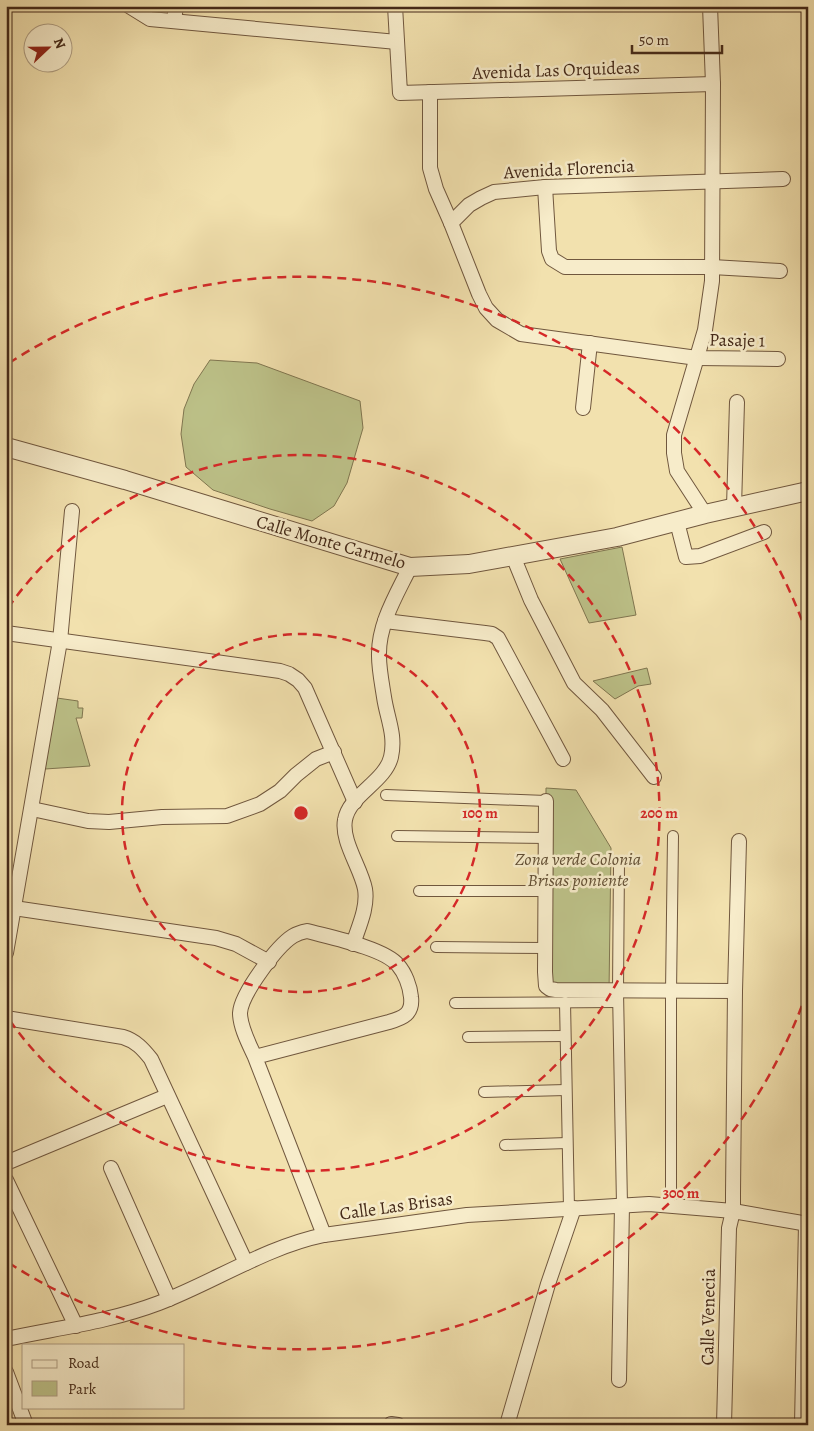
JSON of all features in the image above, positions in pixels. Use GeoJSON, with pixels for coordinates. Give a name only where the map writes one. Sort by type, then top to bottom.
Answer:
{"type":"FeatureCollection","features":[{"type":"Feature","properties":{"kind":"street"},"geometry":{"type":"LineString","coordinates":[[129,6],[150,18],[397,42],[395,6]]}},
{"type":"Feature","properties":{"kind":"street"},"geometry":{"type":"LineString","coordinates":[[174,21],[176,6]]}},
{"type":"Feature","properties":{"kind":"street"},"geometry":{"type":"LineString","coordinates":[[705,514],[677,470],[674,453],[674,435],[705,330],[712,281],[713,84],[710,6]]}},
{"type":"Feature","properties":{"kind":"street","name":"Avenida Las Orquideas"},"geometry":{"type":"LineString","coordinates":[[397,42],[400,93],[713,84]]}},
{"type":"Feature","properties":{"kind":"street"},"geometry":{"type":"LineString","coordinates":[[430,92],[430,168],[436,188],[479,294],[486,308],[497,320],[521,334],[697,358]]}},
{"type":"Feature","properties":{"kind":"street","name":"Avenida Florencia"},"geometry":{"type":"LineString","coordinates":[[451,223],[469,206],[494,192],[545,187],[782,179]]}},
{"type":"Feature","properties":{"kind":"street"},"geometry":{"type":"LineString","coordinates":[[545,187],[549,251],[552,259],[558,265],[564,267],[712,267],[780,272]]}},
{"type":"Feature","properties":{"kind":"street"},"geometry":{"type":"LineString","coordinates":[[583,408],[590,343]]}},
{"type":"Feature","properties":{"kind":"street","name":"Pasaje 1"},"geometry":{"type":"LineString","coordinates":[[697,358],[778,359]]}},
{"type":"Feature","properties":{"kind":"street"},"geometry":{"type":"LineString","coordinates":[[734,507],[737,402]]}},
{"type":"Feature","properties":{"kind":"street","name":"Calle Monte Carmelo"},"geometry":{"type":"LineString","coordinates":[[6,447],[125,480],[410,567],[469,564],[617,537],[734,507],[808,491]]}},
{"type":"Feature","properties":{"kind":"street"},"geometry":{"type":"LineString","coordinates":[[6,953],[60,641],[72,511]]}},
{"type":"Feature","properties":{"kind":"street"},"geometry":{"type":"LineString","coordinates":[[677,522],[686,557],[700,556],[764,532]]}},
{"type":"Feature","properties":{"kind":"street"},"geometry":{"type":"LineString","coordinates":[[513,556],[531,600],[574,683],[602,710],[654,777]]}},
{"type":"Feature","properties":{"kind":"street"},"geometry":{"type":"LineString","coordinates":[[353,944],[366,897],[362,878],[345,828],[345,819],[349,809],[386,769],[391,760],[394,745],[384,700],[378,655],[385,621],[410,567]]}},
{"type":"Feature","properties":{"kind":"street"},"geometry":{"type":"LineString","coordinates":[[385,621],[486,633],[498,638],[563,759]]}},
{"type":"Feature","properties":{"kind":"street"},"geometry":{"type":"LineString","coordinates":[[6,633],[280,670],[289,674],[305,688],[355,802]]}},
{"type":"Feature","properties":{"kind":"street"},"geometry":{"type":"LineString","coordinates":[[32,809],[95,821],[227,816],[260,804],[280,791],[316,759],[334,752]]}},
{"type":"Feature","properties":{"kind":"street"},"geometry":{"type":"LineString","coordinates":[[386,795],[546,801],[546,986],[550,989],[618,996]]}},
{"type":"Feature","properties":{"kind":"street"},"geometry":{"type":"LineString","coordinates":[[398,836],[546,838]]}},
{"type":"Feature","properties":{"kind":"street"},"geometry":{"type":"LineString","coordinates":[[671,1206],[673,836]]}},
{"type":"Feature","properties":{"kind":"street","name":"Calle Venecia"},"geometry":{"type":"LineString","coordinates":[[724,1425],[728,1228],[733,1211],[735,992],[739,841]]}},
{"type":"Feature","properties":{"kind":"street"},"geometry":{"type":"LineString","coordinates":[[619,1380],[622,1205],[618,996],[620,862]]}},
{"type":"Feature","properties":{"kind":"street"},"geometry":{"type":"LineString","coordinates":[[419,891],[546,891]]}},
{"type":"Feature","properties":{"kind":"street"},"geometry":{"type":"LineString","coordinates":[[14,908],[216,938],[236,944],[269,962]]}},
{"type":"Feature","properties":{"kind":"street"},"geometry":{"type":"LineString","coordinates":[[254,1057],[406,1016],[410,1011],[410,995],[403,972],[391,958],[353,944],[308,931],[301,932],[287,940],[269,962],[249,989],[241,1009],[240,1015],[244,1030],[254,1057],[324,1235]]}},
{"type":"Feature","properties":{"kind":"street"},"geometry":{"type":"LineString","coordinates":[[436,947],[545,948]]}},
{"type":"Feature","properties":{"kind":"street"},"geometry":{"type":"LineString","coordinates":[[455,1003],[565,1002],[671,992],[735,992]]}},
{"type":"Feature","properties":{"kind":"street"},"geometry":{"type":"LineString","coordinates":[[507,1425],[571,1208],[566,1090],[565,1002]]}},
{"type":"Feature","properties":{"kind":"street"},"geometry":{"type":"LineString","coordinates":[[6,1018],[123,1037],[131,1039],[144,1050],[151,1059],[246,1263]]}},
{"type":"Feature","properties":{"kind":"street"},"geometry":{"type":"LineString","coordinates":[[468,1037],[565,1036]]}},
{"type":"Feature","properties":{"kind":"street"},"geometry":{"type":"LineString","coordinates":[[484,1092],[566,1090]]}},
{"type":"Feature","properties":{"kind":"street"},"geometry":{"type":"LineString","coordinates":[[6,1163],[167,1096]]}},
{"type":"Feature","properties":{"kind":"street"},"geometry":{"type":"LineString","coordinates":[[505,1145],[568,1143]]}},
{"type":"Feature","properties":{"kind":"street"},"geometry":{"type":"LineString","coordinates":[[111,1168],[169,1299]]}},
{"type":"Feature","properties":{"kind":"street"},"geometry":{"type":"LineString","coordinates":[[6,1180],[76,1326]]}},
{"type":"Feature","properties":{"kind":"street","name":"Calle Las Brisas"},"geometry":{"type":"LineString","coordinates":[[6,1339],[76,1326],[131,1312],[169,1299],[295,1242],[324,1235],[467,1215],[622,1205],[671,1206],[733,1211],[807,1224]]}},
{"type":"Feature","properties":{"kind":"street"},"geometry":{"type":"LineString","coordinates":[[802,1425],[807,1224]]}},
{"type":"Feature","properties":{"kind":"street"},"geometry":{"type":"LineString","coordinates":[[6,1372],[26,1425]]}},
{"type":"Feature","properties":{"kind":"green space"},"geometry":{"type":"Polygon","coordinates":[[[210,360],[257,363],[360,401],[363,428],[347,483],[334,506],[312,521],[213,490],[186,467],[181,434],[184,409],[194,384],[210,360]]]}},
{"type":"Feature","properties":{"kind":"green space"},"geometry":{"type":"Polygon","coordinates":[[[622,547],[636,615],[589,623],[560,559],[622,547]]]}},
{"type":"Feature","properties":{"kind":"green space"},"geometry":{"type":"Polygon","coordinates":[[[647,668],[651,684],[638,686],[615,699],[593,681],[647,668]]]}},
{"type":"Feature","properties":{"kind":"green space"},"geometry":{"type":"Polygon","coordinates":[[[57,698],[78,701],[78,708],[83,708],[82,718],[76,718],[90,766],[45,769],[57,698]]]}},
{"type":"Feature","properties":{"kind":"green space","name":"Zona verde Colonia Brisas poniente"},"geometry":{"type":"Polygon","coordinates":[[[546,788],[576,790],[611,848],[609,991],[556,990],[545,972],[546,788]]]}}]}
